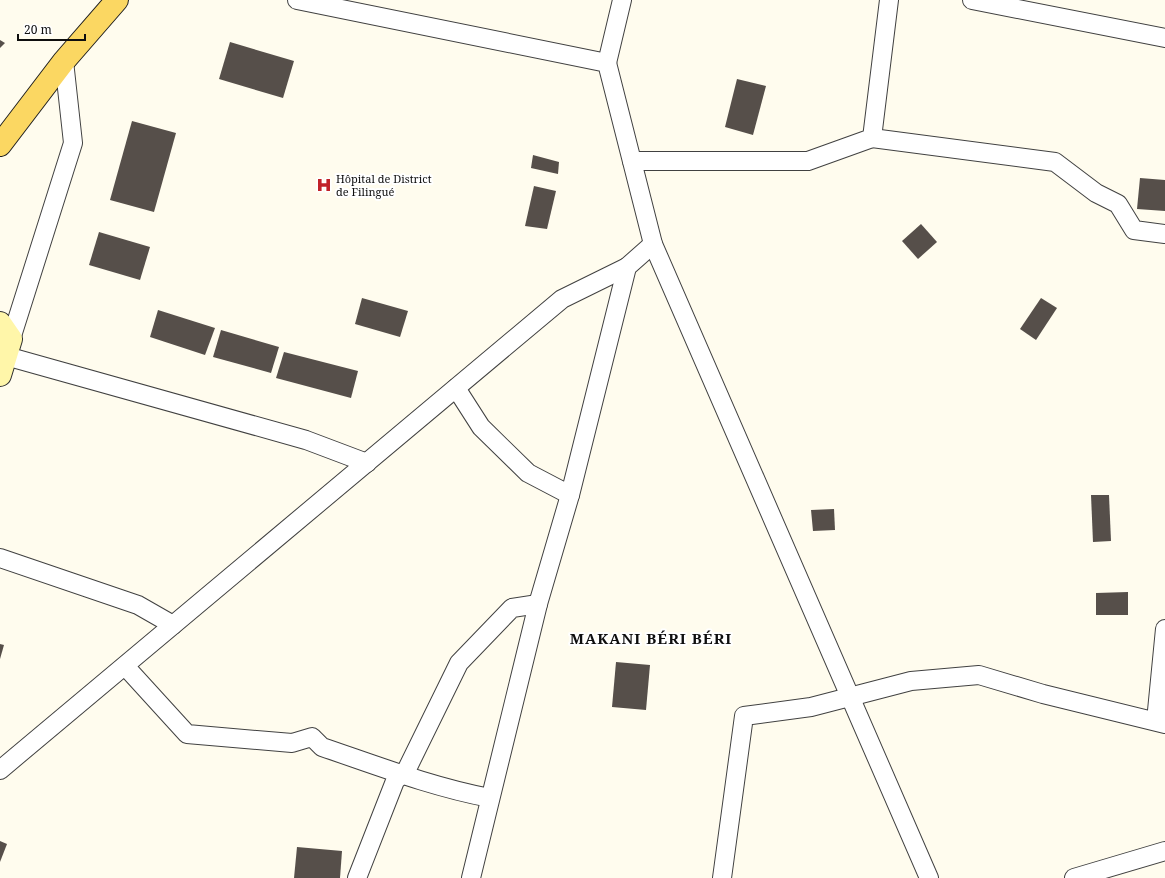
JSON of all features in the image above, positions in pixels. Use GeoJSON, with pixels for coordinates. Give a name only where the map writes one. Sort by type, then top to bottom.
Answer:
{"type":"FeatureCollection","features":[{"type":"Feature","properties":{"kind":"main road"},"geometry":{"type":"LineString","coordinates":[[0,145],[64,61],[117,0]]}},
{"type":"Feature","properties":{"kind":"street"},"geometry":{"type":"LineString","coordinates":[[297,0],[608,63]]}},
{"type":"Feature","properties":{"kind":"street"},"geometry":{"type":"LineString","coordinates":[[622,0],[608,63],[653,244],[929,878]]}},
{"type":"Feature","properties":{"kind":"street"},"geometry":{"type":"LineString","coordinates":[[872,138],[889,0]]}},
{"type":"Feature","properties":{"kind":"street"},"geometry":{"type":"LineString","coordinates":[[972,0],[1165,38]]}},
{"type":"Feature","properties":{"kind":"street"},"geometry":{"type":"LineString","coordinates":[[64,61],[74,143],[4,348],[306,440],[367,463]]}},
{"type":"Feature","properties":{"kind":"street"},"geometry":{"type":"LineString","coordinates":[[632,161],[808,161],[872,138],[1056,162],[1096,193],[1118,204],[1134,230],[1165,234]]}},
{"type":"Feature","properties":{"kind":"street"},"geometry":{"type":"LineString","coordinates":[[0,770],[562,299],[627,267],[653,244]]}},
{"type":"Feature","properties":{"kind":"street"},"geometry":{"type":"LineString","coordinates":[[471,878],[538,604],[570,495],[627,267]]}},
{"type":"Feature","properties":{"kind":"street"},"geometry":{"type":"LineString","coordinates":[[456,388],[481,427],[528,473],[570,495]]}},
{"type":"Feature","properties":{"kind":"street"},"geometry":{"type":"LineString","coordinates":[[0,558],[138,604],[173,625]]}},
{"type":"Feature","properties":{"kind":"street"},"geometry":{"type":"LineString","coordinates":[[357,878],[396,781],[407,770],[459,663],[512,608],[538,604]]}},
{"type":"Feature","properties":{"kind":"street"},"geometry":{"type":"LineString","coordinates":[[722,878],[744,716],[811,707],[911,681],[979,675],[1043,694],[1160,722],[1165,629]]}},
{"type":"Feature","properties":{"kind":"street"},"geometry":{"type":"LineString","coordinates":[[125,666],[187,734],[292,744],[312,737],[322,747],[402,775],[458,792],[490,798]]}},
{"type":"Feature","properties":{"kind":"street"},"geometry":{"type":"LineString","coordinates":[[1074,878],[1165,851]]}},
{"type":"Feature","properties":{"kind":"building"},"geometry":{"type":"Polygon","coordinates":[[[0,40],[5,43],[0,48],[0,40]]]}},
{"type":"Feature","properties":{"kind":"building"},"geometry":{"type":"Polygon","coordinates":[[[230,42],[294,61],[283,98],[219,79],[230,42]]]}},
{"type":"Feature","properties":{"kind":"building"},"geometry":{"type":"Polygon","coordinates":[[[737,79],[766,86],[753,135],[725,127],[737,79]]]}},
{"type":"Feature","properties":{"kind":"building"},"geometry":{"type":"Polygon","coordinates":[[[132,121],[176,133],[154,212],[110,200],[132,121]]]}},
{"type":"Feature","properties":{"kind":"building"},"geometry":{"type":"Polygon","coordinates":[[[533,155],[559,162],[558,174],[531,168],[533,155]]]}},
{"type":"Feature","properties":{"kind":"building"},"geometry":{"type":"Polygon","coordinates":[[[1140,178],[1165,180],[1165,211],[1137,209],[1140,178]]]}},
{"type":"Feature","properties":{"kind":"building"},"geometry":{"type":"Polygon","coordinates":[[[534,186],[556,191],[547,229],[525,226],[534,186]]]}},
{"type":"Feature","properties":{"kind":"building"},"geometry":{"type":"Polygon","coordinates":[[[921,224],[937,242],[918,259],[902,241],[921,224]]]}},
{"type":"Feature","properties":{"kind":"building"},"geometry":{"type":"Polygon","coordinates":[[[99,232],[150,247],[140,280],[89,265],[99,232]]]}},
{"type":"Feature","properties":{"kind":"building"},"geometry":{"type":"Polygon","coordinates":[[[362,298],[408,311],[400,337],[355,324],[362,298]]]}},
{"type":"Feature","properties":{"kind":"building"},"geometry":{"type":"Polygon","coordinates":[[[1041,298],[1057,308],[1036,340],[1020,329],[1041,298]]]}},
{"type":"Feature","properties":{"kind":"building"},"geometry":{"type":"Polygon","coordinates":[[[158,310],[215,328],[205,355],[150,337],[158,310]]]}},
{"type":"Feature","properties":{"kind":"building"},"geometry":{"type":"Polygon","coordinates":[[[221,330],[279,347],[271,373],[213,357],[221,330]]]}},
{"type":"Feature","properties":{"kind":"building"},"geometry":{"type":"Polygon","coordinates":[[[284,352],[358,371],[351,398],[276,378],[284,352]]]}},
{"type":"Feature","properties":{"kind":"building"},"geometry":{"type":"Polygon","coordinates":[[[1091,495],[1109,495],[1111,541],[1093,542],[1091,495]]]}},
{"type":"Feature","properties":{"kind":"building"},"geometry":{"type":"Polygon","coordinates":[[[834,509],[835,530],[813,531],[811,510],[834,509]]]}},
{"type":"Feature","properties":{"kind":"building"},"geometry":{"type":"Polygon","coordinates":[[[1128,592],[1128,615],[1096,615],[1096,593],[1128,592]]]}},
{"type":"Feature","properties":{"kind":"building"},"geometry":{"type":"Polygon","coordinates":[[[0,644],[4,645],[0,659],[0,644]]]}},
{"type":"Feature","properties":{"kind":"building"},"geometry":{"type":"Polygon","coordinates":[[[616,662],[650,665],[646,710],[612,707],[616,662]]]}},
{"type":"Feature","properties":{"kind":"building"},"geometry":{"type":"Polygon","coordinates":[[[0,841],[7,844],[0,862],[0,841]]]}},
{"type":"Feature","properties":{"kind":"building"},"geometry":{"type":"Polygon","coordinates":[[[297,847],[342,851],[340,878],[294,878],[297,847]]]}},
{"type":"Feature","properties":{"kind":"place","name":"Hôpital de District de Filingué"},"geometry":{"type":"Point","coordinates":[324,185]}},
{"type":"Feature","properties":{"kind":"district","name":"MAKANI BÉRI BÉRI"},"geometry":{"type":"Point","coordinates":[651,639]}}]}
